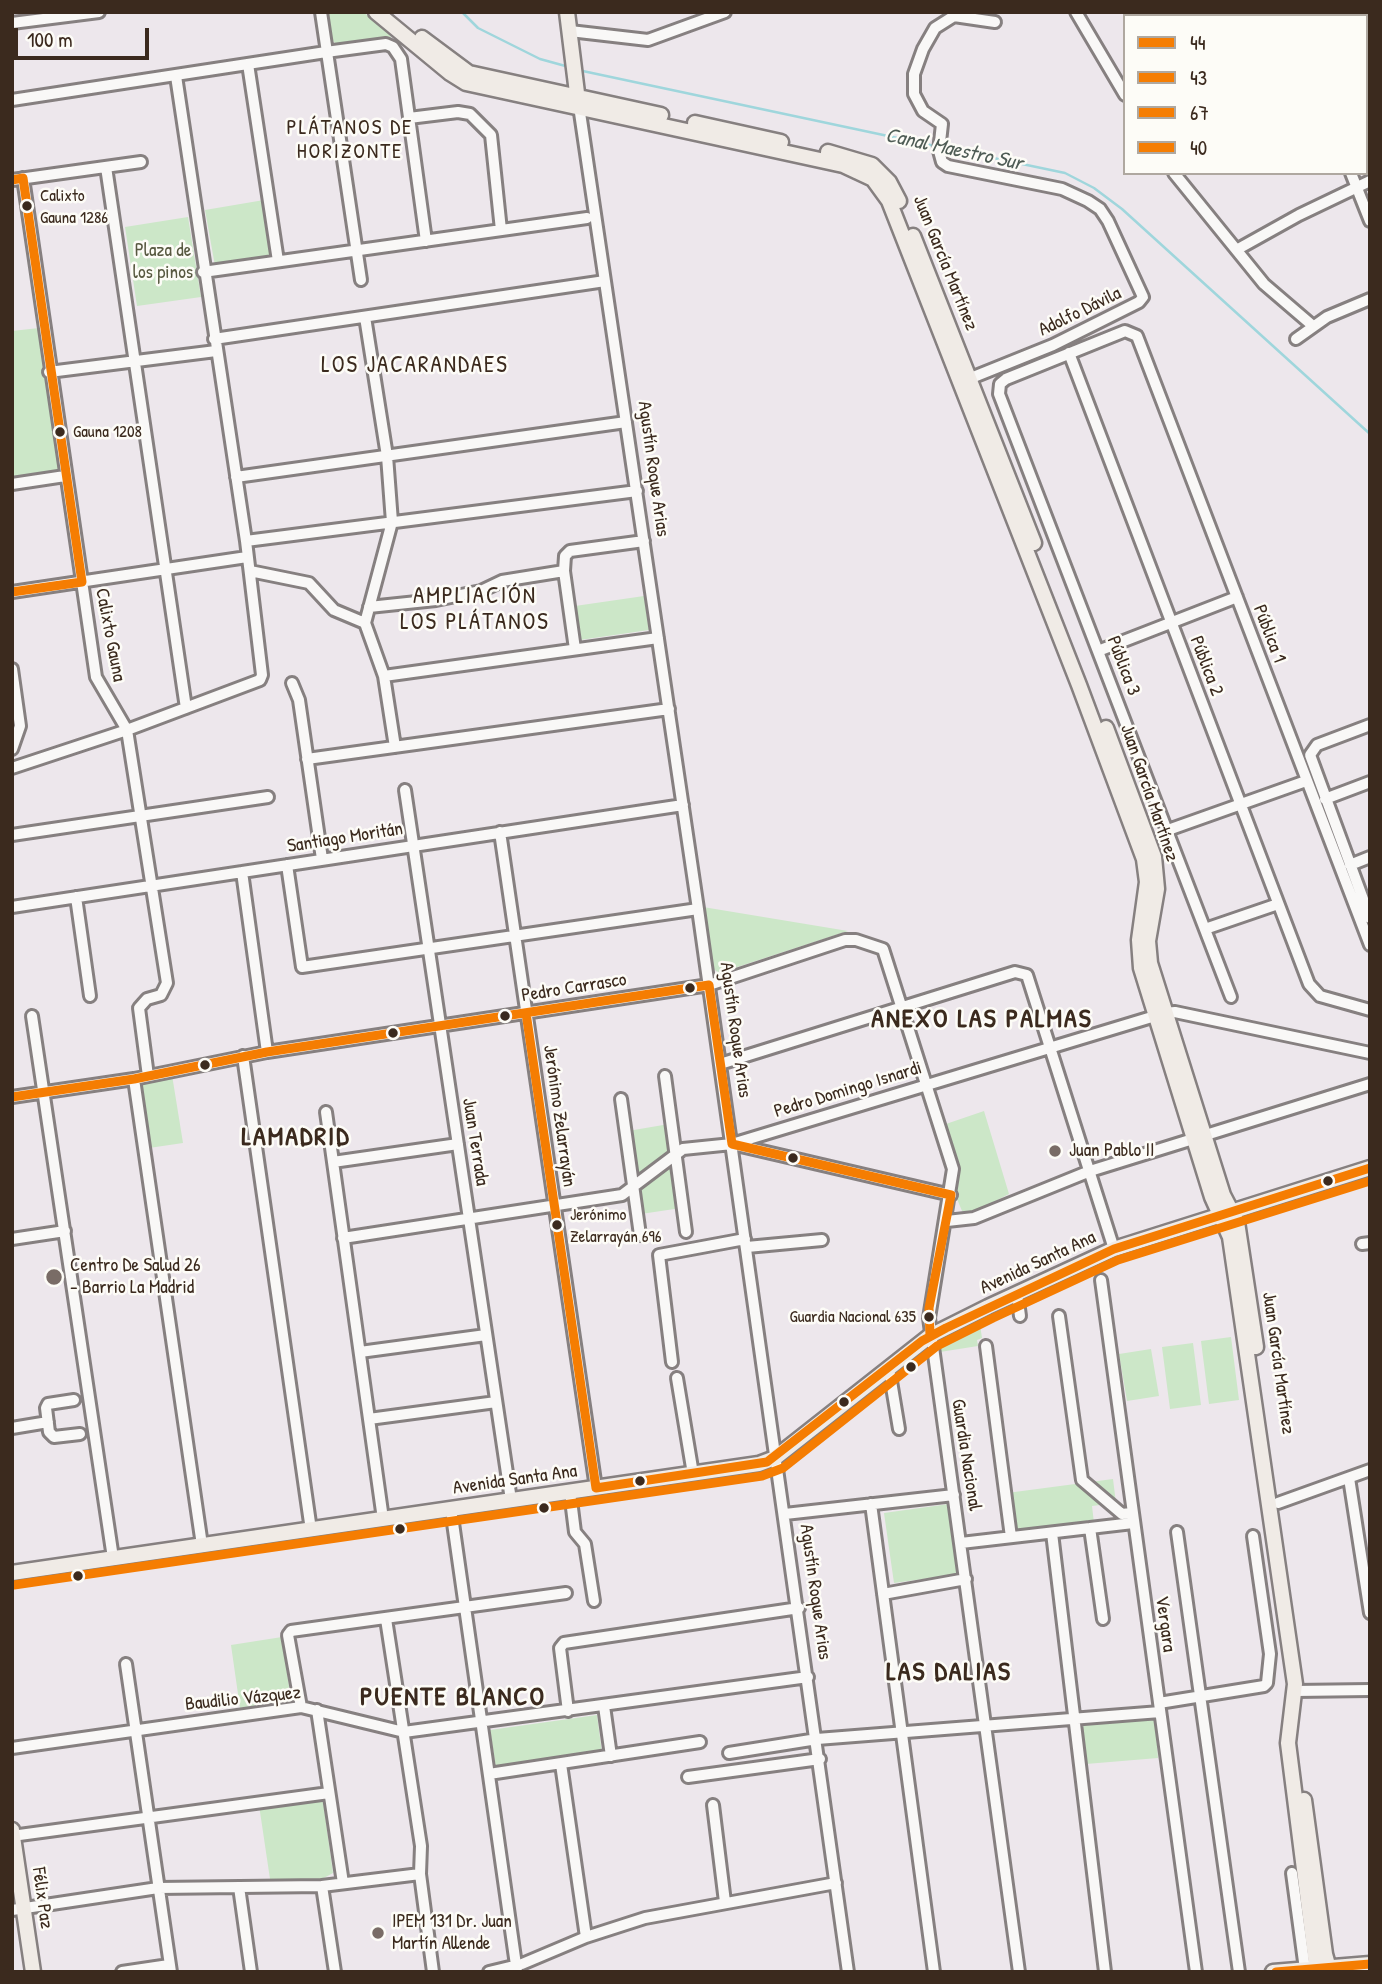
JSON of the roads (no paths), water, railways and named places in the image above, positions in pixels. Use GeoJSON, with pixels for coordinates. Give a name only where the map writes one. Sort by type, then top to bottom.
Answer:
{"type":"FeatureCollection","features":[{"type":"Feature","properties":{"kind":"main road"},"geometry":{"type":"LineString","coordinates":[[376,12],[458,80],[578,101]]}},
{"type":"Feature","properties":{"kind":"main road"},"geometry":{"type":"LineString","coordinates":[[391,12],[469,73],[578,101]]}},
{"type":"Feature","properties":{"kind":"main road"},"geometry":{"type":"LineString","coordinates":[[567,12],[578,101]]}},
{"type":"Feature","properties":{"kind":"main road","name":"Juan García Martínez"},"geometry":{"type":"LineString","coordinates":[[578,101],[847,156],[879,170],[896,195],[971,378],[1154,857],[1157,889],[1148,953],[1160,1014]]}},
{"type":"Feature","properties":{"kind":"main road","name":"Juan García Martínez"},"geometry":{"type":"LineString","coordinates":[[578,101],[843,165],[866,174],[884,193],[1080,685],[1140,846],[1147,883],[1139,956],[1199,1136],[1223,1195],[1299,1690]]}},
{"type":"Feature","properties":{"kind":"main road","name":"Avenida Santa Ana"},"geometry":{"type":"LineString","coordinates":[[12,1573],[759,1464],[775,1458],[930,1336],[1114,1249],[1370,1168]]}},
{"type":"Feature","properties":{"kind":"main road","name":"Juan García Martínez"},"geometry":{"type":"LineString","coordinates":[[1226,1213],[1239,1228],[1278,1503],[1299,1690],[1298,1750],[1319,1970]]}},
{"type":"Feature","properties":{"kind":"main road","name":"Félix Paz"},"geometry":{"type":"LineString","coordinates":[[13,1834],[18,1909],[33,1972]]}},
{"type":"Feature","properties":{"kind":"main road"},"geometry":{"type":"LineString","coordinates":[[1273,1972],[1370,1964]]}},
{"type":"Feature","properties":{"kind":"street"},"geometry":{"type":"LineString","coordinates":[[12,23],[99,12]]}},
{"type":"Feature","properties":{"kind":"street"},"geometry":{"type":"LineString","coordinates":[[321,12],[361,280]]}},
{"type":"Feature","properties":{"kind":"street"},"geometry":{"type":"LineString","coordinates":[[570,31],[648,40],[725,12]]}},
{"type":"Feature","properties":{"kind":"street"},"geometry":{"type":"LineString","coordinates":[[1076,12],[1123,92]]}},
{"type":"Feature","properties":{"kind":"street","name":"Adolfo Dávila"},"geometry":{"type":"LineString","coordinates":[[971,378],[1053,345],[1139,302],[1143,297],[1100,209],[1062,189],[948,166],[942,162],[942,124],[923,111],[914,94],[914,74],[923,50],[935,29],[954,16],[995,22]]}},
{"type":"Feature","properties":{"kind":"street"},"geometry":{"type":"LineString","coordinates":[[12,100],[386,44],[393,47],[401,59],[426,241]]}},
{"type":"Feature","properties":{"kind":"street"},"geometry":{"type":"LineString","coordinates":[[248,64],[278,261]]}},
{"type":"Feature","properties":{"kind":"street"},"geometry":{"type":"LineString","coordinates":[[12,768],[127,730],[260,680],[264,669],[176,76]]}},
{"type":"Feature","properties":{"kind":"street","name":"Agustín Roque Arias"},"geometry":{"type":"LineString","coordinates":[[578,101],[799,1608],[848,1972]]}},
{"type":"Feature","properties":{"kind":"street"},"geometry":{"type":"LineString","coordinates":[[409,118],[458,112],[470,114],[491,135],[501,230]]}},
{"type":"Feature","properties":{"kind":"street"},"geometry":{"type":"LineString","coordinates":[[18,179],[141,162]]}},
{"type":"Feature","properties":{"kind":"street"},"geometry":{"type":"LineString","coordinates":[[106,167],[186,708]]}},
{"type":"Feature","properties":{"kind":"street"},"geometry":{"type":"LineString","coordinates":[[1176,175],[1272,293],[1312,326]]}},
{"type":"Feature","properties":{"kind":"street"},"geometry":{"type":"LineString","coordinates":[[1352,175],[1370,221]]}},
{"type":"Feature","properties":{"kind":"street","name":"Calixto Gauna"},"geometry":{"type":"LineString","coordinates":[[18,179],[96,677],[127,730],[143,815],[167,983],[161,995],[147,999],[139,1008],[148,1076]]}},
{"type":"Feature","properties":{"kind":"street"},"geometry":{"type":"LineString","coordinates":[[1238,249],[1370,181]]}},
{"type":"Feature","properties":{"kind":"street"},"geometry":{"type":"LineString","coordinates":[[203,272],[587,218]]}},
{"type":"Feature","properties":{"kind":"street"},"geometry":{"type":"LineString","coordinates":[[49,372],[135,361],[365,317],[605,281]]}},
{"type":"Feature","properties":{"kind":"street"},"geometry":{"type":"LineString","coordinates":[[1296,339],[1312,326],[1370,299]]}},
{"type":"Feature","properties":{"kind":"street"},"geometry":{"type":"LineString","coordinates":[[365,317],[387,456],[392,522],[365,623],[383,676],[395,747]]}},
{"type":"Feature","properties":{"kind":"street","name":"Pública 1"},"geometry":{"type":"LineString","coordinates":[[1069,353],[1125,331],[1137,336],[1370,945]]}},
{"type":"Feature","properties":{"kind":"street","name":"Pública 3"},"geometry":{"type":"LineString","coordinates":[[1069,353],[1006,379],[998,387],[1000,398],[1231,997]]}},
{"type":"Feature","properties":{"kind":"street","name":"Pública 2"},"geometry":{"type":"LineString","coordinates":[[1069,353],[1313,991],[1320,996],[1370,1010]]}},
{"type":"Feature","properties":{"kind":"street"},"geometry":{"type":"LineString","coordinates":[[236,477],[626,422]]}},
{"type":"Feature","properties":{"kind":"street"},"geometry":{"type":"LineString","coordinates":[[12,484],[65,476]]}},
{"type":"Feature","properties":{"kind":"street"},"geometry":{"type":"LineString","coordinates":[[246,541],[637,491]]}},
{"type":"Feature","properties":{"kind":"street"},"geometry":{"type":"LineString","coordinates":[[575,649],[564,571],[565,556],[570,551],[644,541]]}},
{"type":"Feature","properties":{"kind":"street"},"geometry":{"type":"LineString","coordinates":[[12,592],[247,557]]}},
{"type":"Feature","properties":{"kind":"street"},"geometry":{"type":"LineString","coordinates":[[250,571],[309,583],[334,610],[365,623]]}},
{"type":"Feature","properties":{"kind":"street"},"geometry":{"type":"LineString","coordinates":[[369,607],[436,600],[488,589],[502,581],[564,571]]}},
{"type":"Feature","properties":{"kind":"street"},"geometry":{"type":"LineString","coordinates":[[1098,651],[1237,597]]}},
{"type":"Feature","properties":{"kind":"street"},"geometry":{"type":"LineString","coordinates":[[383,676],[658,638]]}},
{"type":"Feature","properties":{"kind":"street"},"geometry":{"type":"LineString","coordinates":[[12,669],[20,726],[12,749]]}},
{"type":"Feature","properties":{"kind":"street"},"geometry":{"type":"LineString","coordinates":[[292,684],[299,700],[322,859]]}},
{"type":"Feature","properties":{"kind":"street"},"geometry":{"type":"LineString","coordinates":[[307,759],[668,709]]}},
{"type":"Feature","properties":{"kind":"street"},"geometry":{"type":"LineString","coordinates":[[1370,725],[1317,745],[1310,755],[1370,918]]}},
{"type":"Feature","properties":{"kind":"street"},"geometry":{"type":"LineString","coordinates":[[1168,830],[1306,780]]}},
{"type":"Feature","properties":{"kind":"street"},"geometry":{"type":"LineString","coordinates":[[1325,799],[1370,782]]}},
{"type":"Feature","properties":{"kind":"street","name":"Juan Terrada"},"geometry":{"type":"LineString","coordinates":[[405,790],[511,1500]]}},
{"type":"Feature","properties":{"kind":"street"},"geometry":{"type":"LineString","coordinates":[[12,835],[268,797]]}},
{"type":"Feature","properties":{"kind":"street","name":"Santiago Moritán"},"geometry":{"type":"LineString","coordinates":[[12,907],[412,844],[683,805]]}},
{"type":"Feature","properties":{"kind":"street","name":"Jerónimo Zelarrayán"},"geometry":{"type":"LineString","coordinates":[[500,832],[596,1488]]}},
{"type":"Feature","properties":{"kind":"street"},"geometry":{"type":"LineString","coordinates":[[1350,865],[1370,857]]}},
{"type":"Feature","properties":{"kind":"street"},"geometry":{"type":"LineString","coordinates":[[287,865],[302,967],[698,909]]}},
{"type":"Feature","properties":{"kind":"street"},"geometry":{"type":"LineString","coordinates":[[242,872],[267,1052]]}},
{"type":"Feature","properties":{"kind":"street"},"geometry":{"type":"LineString","coordinates":[[76,897],[90,996]]}},
{"type":"Feature","properties":{"kind":"street"},"geometry":{"type":"LineString","coordinates":[[1205,929],[1278,904]]}},
{"type":"Feature","properties":{"kind":"street","name":"Pedro Carrasco"},"geometry":{"type":"LineString","coordinates":[[12,1097],[134,1079],[267,1052],[709,985],[845,940],[856,940],[886,952]]}},
{"type":"Feature","properties":{"kind":"street","name":"Guardia Nacional"},"geometry":{"type":"LineString","coordinates":[[886,952],[953,1169],[947,1221],[929,1308],[930,1336],[987,1728],[1018,1972]]}},
{"type":"Feature","properties":{"kind":"street"},"geometry":{"type":"LineString","coordinates":[[720,1064],[1015,972],[1027,975],[1114,1249]]}},
{"type":"Feature","properties":{"kind":"street","name":"Pedro Domingo Isnardi"},"geometry":{"type":"LineString","coordinates":[[676,1152],[732,1144],[1160,1014],[1175,1012],[1370,1053]]}},
{"type":"Feature","properties":{"kind":"street"},"geometry":{"type":"LineString","coordinates":[[32,1016],[113,1558]]}},
{"type":"Feature","properties":{"kind":"street"},"geometry":{"type":"LineString","coordinates":[[243,1056],[311,1530]]}},
{"type":"Feature","properties":{"kind":"street"},"geometry":{"type":"LineString","coordinates":[[665,1076],[686,1231]]}},
{"type":"Feature","properties":{"kind":"street"},"geometry":{"type":"LineString","coordinates":[[134,1079],[202,1545]]}},
{"type":"Feature","properties":{"kind":"street"},"geometry":{"type":"LineString","coordinates":[[947,1221],[974,1218],[1090,1171],[1370,1084]]}},
{"type":"Feature","properties":{"kind":"street"},"geometry":{"type":"LineString","coordinates":[[621,1099],[640,1235]]}},
{"type":"Feature","properties":{"kind":"street"},"geometry":{"type":"LineString","coordinates":[[326,1112],[383,1519]]}},
{"type":"Feature","properties":{"kind":"street"},"geometry":{"type":"LineString","coordinates":[[333,1162],[458,1144]]}},
{"type":"Feature","properties":{"kind":"street"},"geometry":{"type":"LineString","coordinates":[[732,1144],[951,1195]]}},
{"type":"Feature","properties":{"kind":"street"},"geometry":{"type":"LineString","coordinates":[[343,1238],[622,1195],[676,1152]]}},
{"type":"Feature","properties":{"kind":"street"},"geometry":{"type":"LineString","coordinates":[[12,1239],[65,1231]]}},
{"type":"Feature","properties":{"kind":"street"},"geometry":{"type":"LineString","coordinates":[[673,1362],[659,1255],[746,1243],[822,1240]]}},
{"type":"Feature","properties":{"kind":"street","name":"Vergara"},"geometry":{"type":"LineString","coordinates":[[1101,1280],[1196,1972]]}},
{"type":"Feature","properties":{"kind":"street"},"geometry":{"type":"LineString","coordinates":[[1017,1294],[1020,1316]]}},
{"type":"Feature","properties":{"kind":"street"},"geometry":{"type":"LineString","coordinates":[[1059,1316],[1082,1480],[1122,1514],[1132,1518]]}},
{"type":"Feature","properties":{"kind":"street"},"geometry":{"type":"LineString","coordinates":[[360,1352],[486,1335]]}},
{"type":"Feature","properties":{"kind":"street"},"geometry":{"type":"LineString","coordinates":[[986,1346],[1011,1537]]}},
{"type":"Feature","properties":{"kind":"street"},"geometry":{"type":"LineString","coordinates":[[889,1369],[899,1429]]}},
{"type":"Feature","properties":{"kind":"street"},"geometry":{"type":"LineString","coordinates":[[677,1378],[693,1474]]}},
{"type":"Feature","properties":{"kind":"street"},"geometry":{"type":"LineString","coordinates":[[74,1400],[48,1404],[49,1432],[54,1437],[80,1434]]}},
{"type":"Feature","properties":{"kind":"street"},"geometry":{"type":"LineString","coordinates":[[369,1419],[496,1402]]}},
{"type":"Feature","properties":{"kind":"street"},"geometry":{"type":"LineString","coordinates":[[12,1427],[48,1422]]}},
{"type":"Feature","properties":{"kind":"street"},"geometry":{"type":"LineString","coordinates":[[1278,1503],[1370,1471]]}},
{"type":"Feature","properties":{"kind":"street"},"geometry":{"type":"LineString","coordinates":[[1349,1478],[1370,1613]]}},
{"type":"Feature","properties":{"kind":"street"},"geometry":{"type":"LineString","coordinates":[[570,1492],[575,1532],[586,1544],[594,1601]]}},
{"type":"Feature","properties":{"kind":"street"},"geometry":{"type":"LineString","coordinates":[[785,1514],[954,1494]]}},
{"type":"Feature","properties":{"kind":"street"},"geometry":{"type":"LineString","coordinates":[[871,1504],[934,1972]]}},
{"type":"Feature","properties":{"kind":"street"},"geometry":{"type":"LineString","coordinates":[[451,1509],[517,1969]]}},
{"type":"Feature","properties":{"kind":"street"},"geometry":{"type":"LineString","coordinates":[[961,1543],[1090,1528],[1132,1518]]}},
{"type":"Feature","properties":{"kind":"street"},"geometry":{"type":"LineString","coordinates":[[1090,1528],[1103,1619]]}},
{"type":"Feature","properties":{"kind":"street"},"geometry":{"type":"LineString","coordinates":[[1177,1532],[1239,1972]]}},
{"type":"Feature","properties":{"kind":"street"},"geometry":{"type":"LineString","coordinates":[[1052,1533],[1105,1972]]}},
{"type":"Feature","properties":{"kind":"street"},"geometry":{"type":"LineString","coordinates":[[729,1752],[817,1739],[987,1728],[1075,1719],[1159,1707],[1200,1695],[1264,1686],[1267,1683],[1270,1654],[1253,1536]]}},
{"type":"Feature","properties":{"kind":"street"},"geometry":{"type":"LineString","coordinates":[[883,1594],[966,1580]]}},
{"type":"Feature","properties":{"kind":"street"},"geometry":{"type":"LineString","coordinates":[[301,1707],[288,1635],[291,1631],[566,1593]]}},
{"type":"Feature","properties":{"kind":"street"},"geometry":{"type":"LineString","coordinates":[[568,1711],[560,1648],[568,1642],[799,1608]]}},
{"type":"Feature","properties":{"kind":"street"},"geometry":{"type":"LineString","coordinates":[[386,1619],[421,1846],[420,1874],[433,1972]]}},
{"type":"Feature","properties":{"kind":"street"},"geometry":{"type":"LineString","coordinates":[[122,1972],[170,1968],[126,1664]]}},
{"type":"Feature","properties":{"kind":"street","name":"Baudilio Vázquez"},"geometry":{"type":"LineString","coordinates":[[12,1748],[301,1707],[404,1732],[808,1677]]}},
{"type":"Feature","properties":{"kind":"street"},"geometry":{"type":"LineString","coordinates":[[1299,1690],[1370,1690]]}},
{"type":"Feature","properties":{"kind":"street"},"geometry":{"type":"LineString","coordinates":[[604,1706],[611,1756]]}},
{"type":"Feature","properties":{"kind":"street"},"geometry":{"type":"LineString","coordinates":[[317,1710],[343,1883]]}},
{"type":"Feature","properties":{"kind":"street"},"geometry":{"type":"LineString","coordinates":[[489,1774],[700,1742]]}},
{"type":"Feature","properties":{"kind":"street"},"geometry":{"type":"LineString","coordinates":[[688,1777],[820,1759]]}},
{"type":"Feature","properties":{"kind":"street"},"geometry":{"type":"LineString","coordinates":[[561,1764],[586,1937]]}},
{"type":"Feature","properties":{"kind":"street"},"geometry":{"type":"LineString","coordinates":[[13,1834],[329,1793]]}},
{"type":"Feature","properties":{"kind":"street"},"geometry":{"type":"LineString","coordinates":[[713,1805],[725,1902]]}},
{"type":"Feature","properties":{"kind":"street"},"geometry":{"type":"LineString","coordinates":[[1292,1873],[1319,1970]]}},
{"type":"Feature","properties":{"kind":"street"},"geometry":{"type":"LineString","coordinates":[[18,1909],[159,1888],[322,1886],[420,1874]]}},
{"type":"Feature","properties":{"kind":"street"},"geometry":{"type":"LineString","coordinates":[[489,1972],[517,1969],[586,1937],[645,1918],[835,1884]]}},
{"type":"Feature","properties":{"kind":"street"},"geometry":{"type":"LineString","coordinates":[[322,1886],[335,1972]]}},
{"type":"Feature","properties":{"kind":"street"},"geometry":{"type":"LineString","coordinates":[[239,1887],[251,1972]]}},
{"type":"Feature","properties":{"kind":"waterway","name":"Canal Maestro Sur"},"geometry":{"type":"LineString","coordinates":[[462,12],[478,28],[540,59],[569,67]]}},
{"type":"Feature","properties":{"kind":"waterway","name":"Canal Maestro Sur"},"geometry":{"type":"LineString","coordinates":[[578,70],[935,146]]}},
{"type":"Feature","properties":{"kind":"waterway","name":"Canal Maestro Sur"},"geometry":{"type":"LineString","coordinates":[[941,147],[1065,173],[1094,188],[1122,209],[1370,434]]}},
{"type":"Feature","properties":{"kind":"place","name":"Calixto Gauna 1286"},"geometry":{"type":"Point","coordinates":[27,206]}},
{"type":"Feature","properties":{"kind":"place","name":"Gauna 1208"},"geometry":{"type":"Point","coordinates":[60,432]}},
{"type":"Feature","properties":{"kind":"place","name":"Juan Pablo II"},"geometry":{"type":"Point","coordinates":[1055,1151]}},
{"type":"Feature","properties":{"kind":"place","name":"Jerónimo Zelarrayán 696"},"geometry":{"type":"Point","coordinates":[557,1225]}},
{"type":"Feature","properties":{"kind":"place","name":"Centro De Salud 26 - Barrio La Madrid"},"geometry":{"type":"Point","coordinates":[54,1277]}},
{"type":"Feature","properties":{"kind":"place","name":"Guardia Nacional 635"},"geometry":{"type":"Point","coordinates":[929,1317]}},
{"type":"Feature","properties":{"kind":"place","name":"IPEM 131 Dr. Juan Martín Allende"},"geometry":{"type":"Point","coordinates":[378,1933]}},
{"type":"Feature","properties":{"kind":"district","name":"PLÁTANOS DE HORIZONTE"},"geometry":{"type":"Point","coordinates":[350,140]}},
{"type":"Feature","properties":{"kind":"district","name":"LOS JACARANDAES"},"geometry":{"type":"Point","coordinates":[415,366]}},
{"type":"Feature","properties":{"kind":"district","name":"AMPLIACIÓN LOS PLÁTANOS"},"geometry":{"type":"Point","coordinates":[475,610]}},
{"type":"Feature","properties":{"kind":"district","name":"ANEXO LAS PALMAS"},"geometry":{"type":"Point","coordinates":[982,1020]}},
{"type":"Feature","properties":{"kind":"district","name":"LAMADRID"},"geometry":{"type":"Point","coordinates":[296,1138]}},
{"type":"Feature","properties":{"kind":"district","name":"LAS DALIAS"},"geometry":{"type":"Point","coordinates":[949,1673]}},
{"type":"Feature","properties":{"kind":"district","name":"PUENTE BLANCO"},"geometry":{"type":"Point","coordinates":[453,1698]}},
{"type":"Feature","properties":{"kind":"park label","name":"Plaza de los pinos"},"geometry":{"type":"Point","coordinates":[163,262]}}]}
